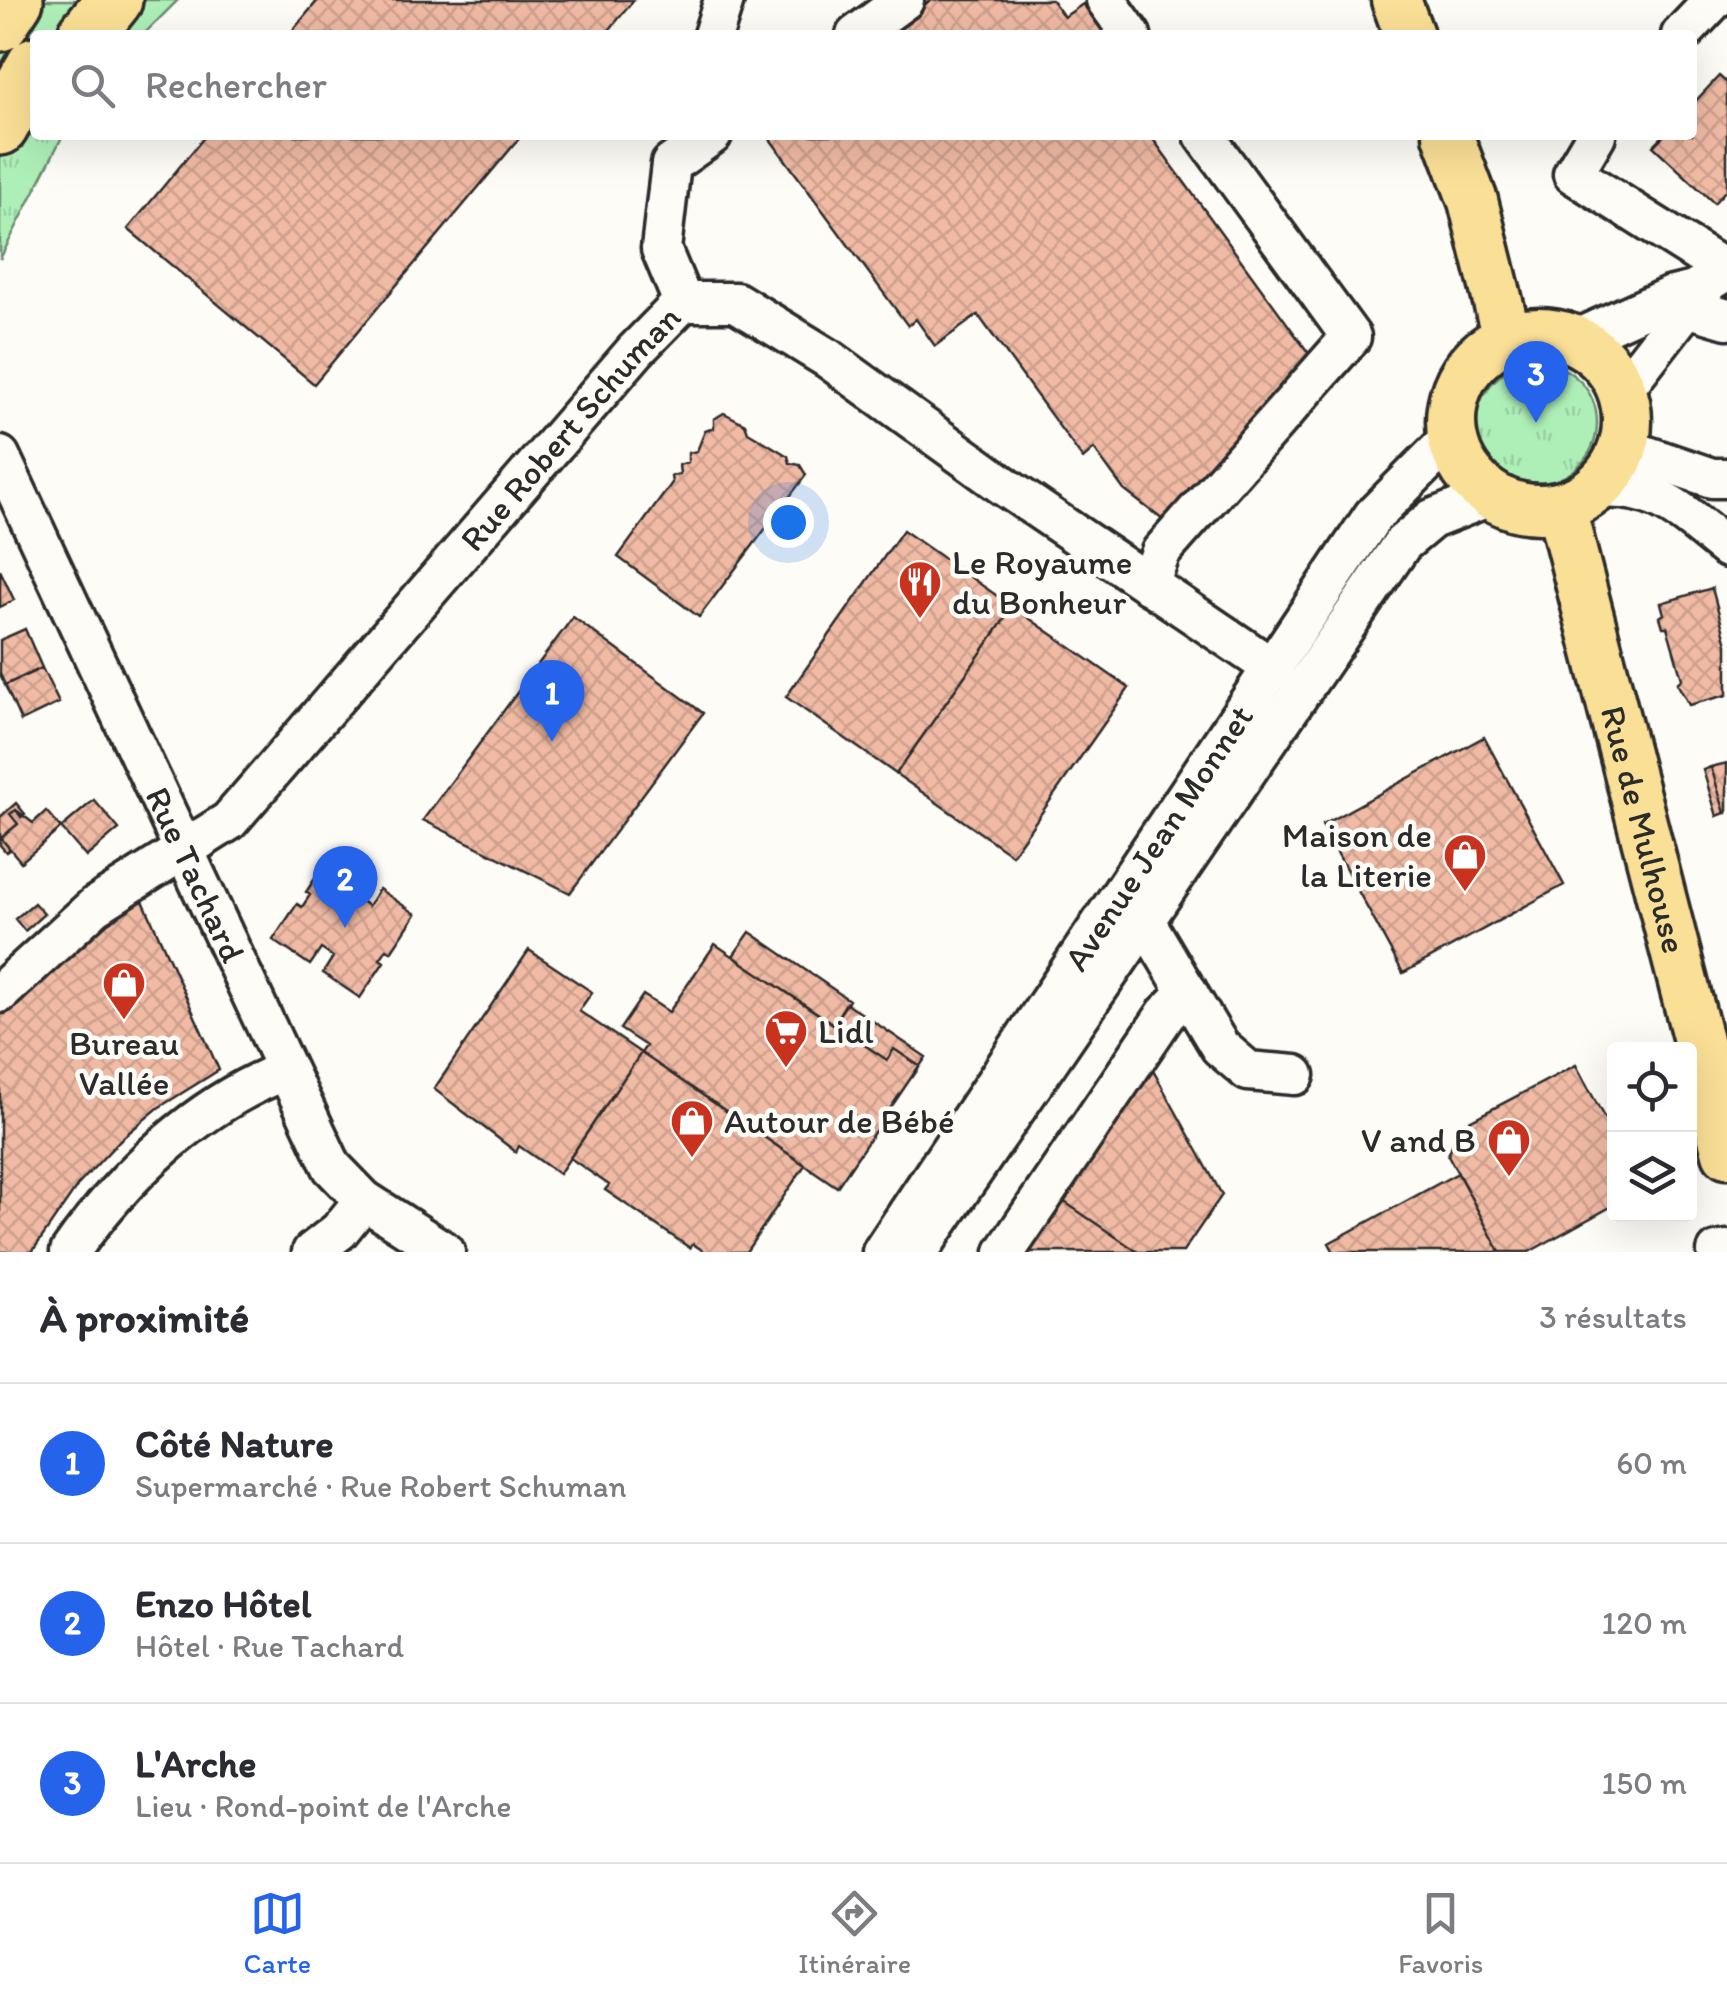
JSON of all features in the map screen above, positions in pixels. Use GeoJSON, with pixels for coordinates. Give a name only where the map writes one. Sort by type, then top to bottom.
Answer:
{"type":"FeatureCollection","features":[{"type":"Feature","properties":{"kind":"highway"},"geometry":{"type":"LineString","coordinates":[[0,23],[15,0]]}},
{"type":"Feature","properties":{"kind":"highway"},"geometry":{"type":"LineString","coordinates":[[55,30],[73,0]]}},
{"type":"Feature","properties":{"kind":"highway"},"geometry":{"type":"LineString","coordinates":[[90,30],[114,0]]}},
{"type":"Feature","properties":{"kind":"main road"},"geometry":{"type":"LineString","coordinates":[[1396,0],[1407,30]]}},
{"type":"Feature","properties":{"kind":"main road"},"geometry":{"type":"LineString","coordinates":[[1450,140],[1473,201],[1507,338]]}},
{"type":"Feature","properties":{"kind":"main road"},"geometry":{"type":"LineString","coordinates":[[1541,332],[1574,340],[1604,360],[1622,391],[1628,419],[1624,448],[1579,498],[1524,510],[1490,496],[1465,472],[1451,438],[1452,398],[1473,361],[1507,338],[1541,332]]}},
{"type":"Feature","properties":{"kind":"main road","name":"Rue de Mulhouse"},"geometry":{"type":"LineString","coordinates":[[1579,498],[1727,1153]]}},
{"type":"Feature","properties":{"kind":"street"},"geometry":{"type":"LineString","coordinates":[[715,30],[724,0]]}},
{"type":"Feature","properties":{"kind":"street"},"geometry":{"type":"LineString","coordinates":[[1106,0],[1127,30]]}},
{"type":"Feature","properties":{"kind":"street"},"geometry":{"type":"LineString","coordinates":[[1686,30],[1714,0]]}},
{"type":"Feature","properties":{"kind":"street"},"geometry":{"type":"LineString","coordinates":[[862,30],[893,3]]}},
{"type":"Feature","properties":{"kind":"street"},"geometry":{"type":"LineString","coordinates":[[683,302],[660,249],[675,149],[699,140]]}},
{"type":"Feature","properties":{"kind":"street"},"geometry":{"type":"LineString","coordinates":[[1149,585],[1161,552],[1351,337],[1208,140]]}},
{"type":"Feature","properties":{"kind":"street"},"geometry":{"type":"LineString","coordinates":[[1593,140],[1573,174],[1726,270],[1690,299],[1622,391]]}},
{"type":"Feature","properties":{"kind":"street"},"geometry":{"type":"LineString","coordinates":[[1574,340],[1669,297],[1690,299],[1727,318]]}},
{"type":"Feature","properties":{"kind":"street","name":"Rue Robert Schuman"},"geometry":{"type":"LineString","coordinates":[[0,992],[95,906],[183,851],[241,808],[625,362],[683,302],[736,302],[829,359],[1274,669]]}},
{"type":"Feature","properties":{"kind":"street","name":"Avenue Jean Monnet"},"geometry":{"type":"LineString","coordinates":[[918,1252],[1130,916],[1274,669],[1373,516],[1451,438]]}},
{"type":"Feature","properties":{"kind":"street"},"geometry":{"type":"LineString","coordinates":[[1624,448],[1723,480]]}},
{"type":"Feature","properties":{"kind":"street","name":"Rue Tachard"},"geometry":{"type":"LineString","coordinates":[[0,456],[284,1071],[332,1166],[364,1200],[434,1249]]}},
{"type":"Feature","properties":{"kind":"street"},"geometry":{"type":"LineString","coordinates":[[1579,498],[1628,486],[1659,496],[1727,548]]}},
{"type":"Feature","properties":{"kind":"street","name":"Avenue Jean Monnet"},"geometry":{"type":"LineString","coordinates":[[882,1252],[1402,544],[1432,519],[1490,496]]}},
{"type":"Feature","properties":{"kind":"street"},"geometry":{"type":"LineString","coordinates":[[1130,916],[1151,931],[1220,1046],[1248,1072],[1294,1075]]}},
{"type":"Feature","properties":{"kind":"street"},"geometry":{"type":"LineString","coordinates":[[1005,1252],[1166,1014],[1188,992]]}},
{"type":"Feature","properties":{"kind":"street"},"geometry":{"type":"LineString","coordinates":[[70,1252],[139,1169],[199,1116],[284,1071]]}},
{"type":"Feature","properties":{"kind":"street"},"geometry":{"type":"LineString","coordinates":[[312,1252],[339,1231],[364,1200]]}},
{"type":"Feature","properties":{"kind":"street"},"geometry":{"type":"LineString","coordinates":[[1717,1252],[1727,1250]]}},
{"type":"Feature","properties":{"kind":"green space"},"geometry":{"type":"Polygon","coordinates":[[[0,0],[178,0],[148,30],[30,30],[30,140],[60,140],[0,259],[0,0]]]}},
{"type":"Feature","properties":{"kind":"green space"},"geometry":{"type":"Polygon","coordinates":[[[1537,363],[1560,367],[1580,380],[1593,400],[1597,423],[1593,446],[1580,466],[1560,479],[1537,483],[1514,479],[1494,466],[1481,446],[1477,423],[1481,400],[1494,380],[1514,367],[1537,363]]]}},
{"type":"Feature","properties":{"kind":"building"},"geometry":{"type":"Polygon","coordinates":[[[318,0],[634,0],[609,30],[293,30],[318,0]]]}},
{"type":"Feature","properties":{"kind":"building"},"geometry":{"type":"Polygon","coordinates":[[[931,0],[1052,0],[1064,17],[1083,4],[1102,30],[890,30],[931,0]]]}},
{"type":"Feature","properties":{"kind":"building"},"geometry":{"type":"Polygon","coordinates":[[[1719,76],[1727,83],[1727,189],[1714,203],[1653,146],[1659,140],[1697,140],[1697,100],[1719,76]]]}},
{"type":"Feature","properties":{"kind":"building"},"geometry":{"type":"Polygon","coordinates":[[[202,140],[518,140],[314,384],[128,229],[202,140]]]}},
{"type":"Feature","properties":{"kind":"building"},"geometry":{"type":"Polygon","coordinates":[[[771,140],[1154,140],[1310,355],[1163,520],[1124,490],[1094,449],[1083,459],[978,315],[935,346],[916,319],[908,326],[771,140]]]}},
{"type":"Feature","properties":{"kind":"building"},"geometry":{"type":"Polygon","coordinates":[[[724,413],[788,456],[790,463],[800,465],[806,475],[699,617],[618,557],[672,483],[671,476],[680,474],[679,465],[688,462],[688,453],[697,451],[705,431],[714,428],[714,419],[724,413]]]}},
{"type":"Feature","properties":{"kind":"building"},"geometry":{"type":"Polygon","coordinates":[[[903,530],[1013,607],[896,774],[786,697],[903,530]]]}},
{"type":"Feature","properties":{"kind":"building"},"geometry":{"type":"Polygon","coordinates":[[[0,570],[14,600],[0,607],[0,570]]]}},
{"type":"Feature","properties":{"kind":"building"},"geometry":{"type":"Polygon","coordinates":[[[1712,588],[1727,644],[1727,695],[1689,705],[1677,683],[1682,679],[1667,627],[1663,627],[1660,617],[1664,614],[1661,603],[1712,588]]]}},
{"type":"Feature","properties":{"kind":"building"},"geometry":{"type":"Polygon","coordinates":[[[1013,607],[1129,688],[1012,855],[896,774],[1013,607]]]}},
{"type":"Feature","properties":{"kind":"building"},"geometry":{"type":"Polygon","coordinates":[[[573,617],[703,713],[570,893],[423,820],[573,617]]]}},
{"type":"Feature","properties":{"kind":"building"},"geometry":{"type":"Polygon","coordinates":[[[25,629],[42,668],[5,685],[0,674],[0,640],[25,629]]]}},
{"type":"Feature","properties":{"kind":"building"},"geometry":{"type":"Polygon","coordinates":[[[42,668],[59,703],[21,721],[5,685],[42,668]]]}},
{"type":"Feature","properties":{"kind":"building"},"geometry":{"type":"Polygon","coordinates":[[[1484,737],[1564,885],[1403,973],[1322,825],[1484,737]]]}},
{"type":"Feature","properties":{"kind":"building"},"geometry":{"type":"Polygon","coordinates":[[[1727,763],[1727,813],[1725,813],[1711,767],[1727,763]]]}},
{"type":"Feature","properties":{"kind":"building"},"geometry":{"type":"Polygon","coordinates":[[[1711,767],[1725,813],[1717,816],[1703,770],[1711,767]]]}},
{"type":"Feature","properties":{"kind":"building"},"geometry":{"type":"Polygon","coordinates":[[[94,800],[119,829],[86,857],[61,828],[94,800]]]}},
{"type":"Feature","properties":{"kind":"building"},"geometry":{"type":"Polygon","coordinates":[[[16,803],[25,814],[21,817],[16,810],[10,814],[18,824],[1,838],[10,849],[6,852],[0,845],[0,817],[16,803]]]}},
{"type":"Feature","properties":{"kind":"building"},"geometry":{"type":"Polygon","coordinates":[[[16,810],[33,823],[46,811],[61,828],[21,862],[1,838],[18,824],[10,814],[16,810]]]}},
{"type":"Feature","properties":{"kind":"building"},"geometry":{"type":"Polygon","coordinates":[[[330,856],[367,881],[356,897],[368,906],[379,889],[416,914],[391,952],[387,949],[380,959],[384,962],[360,998],[323,973],[333,957],[321,949],[310,965],[273,940],[297,904],[302,907],[310,895],[306,892],[330,856]]]}},
{"type":"Feature","properties":{"kind":"building"},"geometry":{"type":"Polygon","coordinates":[[[140,894],[219,1070],[158,1108],[120,1140],[78,1185],[32,1252],[0,1252],[0,1013],[44,968],[140,894]]]}},
{"type":"Feature","properties":{"kind":"building"},"geometry":{"type":"Polygon","coordinates":[[[34,903],[44,914],[25,931],[15,919],[34,903]]]}},
{"type":"Feature","properties":{"kind":"building"},"geometry":{"type":"Polygon","coordinates":[[[750,932],[849,1000],[833,1024],[733,956],[750,932]]]}},
{"type":"Feature","properties":{"kind":"building"},"geometry":{"type":"Polygon","coordinates":[[[715,944],[887,1060],[894,1049],[919,1066],[837,1187],[641,1053],[646,1046],[620,1029],[643,995],[669,1012],[715,944]]]}},
{"type":"Feature","properties":{"kind":"building"},"geometry":{"type":"Polygon","coordinates":[[[529,950],[592,992],[579,1011],[641,1053],[559,1174],[519,1146],[516,1152],[434,1089],[529,950]]]}},
{"type":"Feature","properties":{"kind":"building"},"geometry":{"type":"Polygon","coordinates":[[[846,1003],[926,1057],[912,1078],[919,1066],[894,1049],[887,1060],[833,1024],[846,1003]]]}},
{"type":"Feature","properties":{"kind":"building"},"geometry":{"type":"Polygon","coordinates":[[[641,1053],[805,1165],[746,1252],[705,1252],[693,1244],[690,1248],[605,1190],[609,1185],[570,1158],[641,1053]]]}},
{"type":"Feature","properties":{"kind":"building"},"geometry":{"type":"Polygon","coordinates":[[[1150,1065],[1222,1195],[1183,1252],[1138,1252],[1063,1201],[1150,1065]]]}},
{"type":"Feature","properties":{"kind":"building"},"geometry":{"type":"Polygon","coordinates":[[[1576,1065],[1607,1123],[1607,1209],[1529,1252],[1500,1252],[1448,1155],[1460,1126],[1576,1065]]]}},
{"type":"Feature","properties":{"kind":"building"},"geometry":{"type":"Polygon","coordinates":[[[1458,1173],[1500,1252],[1334,1252],[1329,1243],[1458,1173]]]}},
{"type":"Feature","properties":{"kind":"building"},"geometry":{"type":"Polygon","coordinates":[[[1063,1201],[1138,1252],[1028,1252],[1063,1201]]]}},
{"type":"Feature","properties":{"kind":"place","name":"L'Arche"},"geometry":{"type":"Point","coordinates":[1536,423]}},
{"type":"Feature","properties":{"kind":"place","name":"Le Royaume du Bonheur"},"geometry":{"type":"Point","coordinates":[920,620]}},
{"type":"Feature","properties":{"kind":"place","name":"Côté Nature"},"geometry":{"type":"Point","coordinates":[552,742]}},
{"type":"Feature","properties":{"kind":"place","name":"Maison de la Literie"},"geometry":{"type":"Point","coordinates":[1465,893]}},
{"type":"Feature","properties":{"kind":"place","name":"Enzo Hôtel"},"geometry":{"type":"Point","coordinates":[345,928]}},
{"type":"Feature","properties":{"kind":"place","name":"Bureau Vallée"},"geometry":{"type":"Point","coordinates":[124,1021]}},
{"type":"Feature","properties":{"kind":"place","name":"Lidl"},"geometry":{"type":"Point","coordinates":[786,1069]}},
{"type":"Feature","properties":{"kind":"place","name":"Autour de Bébé"},"geometry":{"type":"Point","coordinates":[692,1159]}},
{"type":"Feature","properties":{"kind":"place","name":"V and B"},"geometry":{"type":"Point","coordinates":[1509,1178]}}]}
